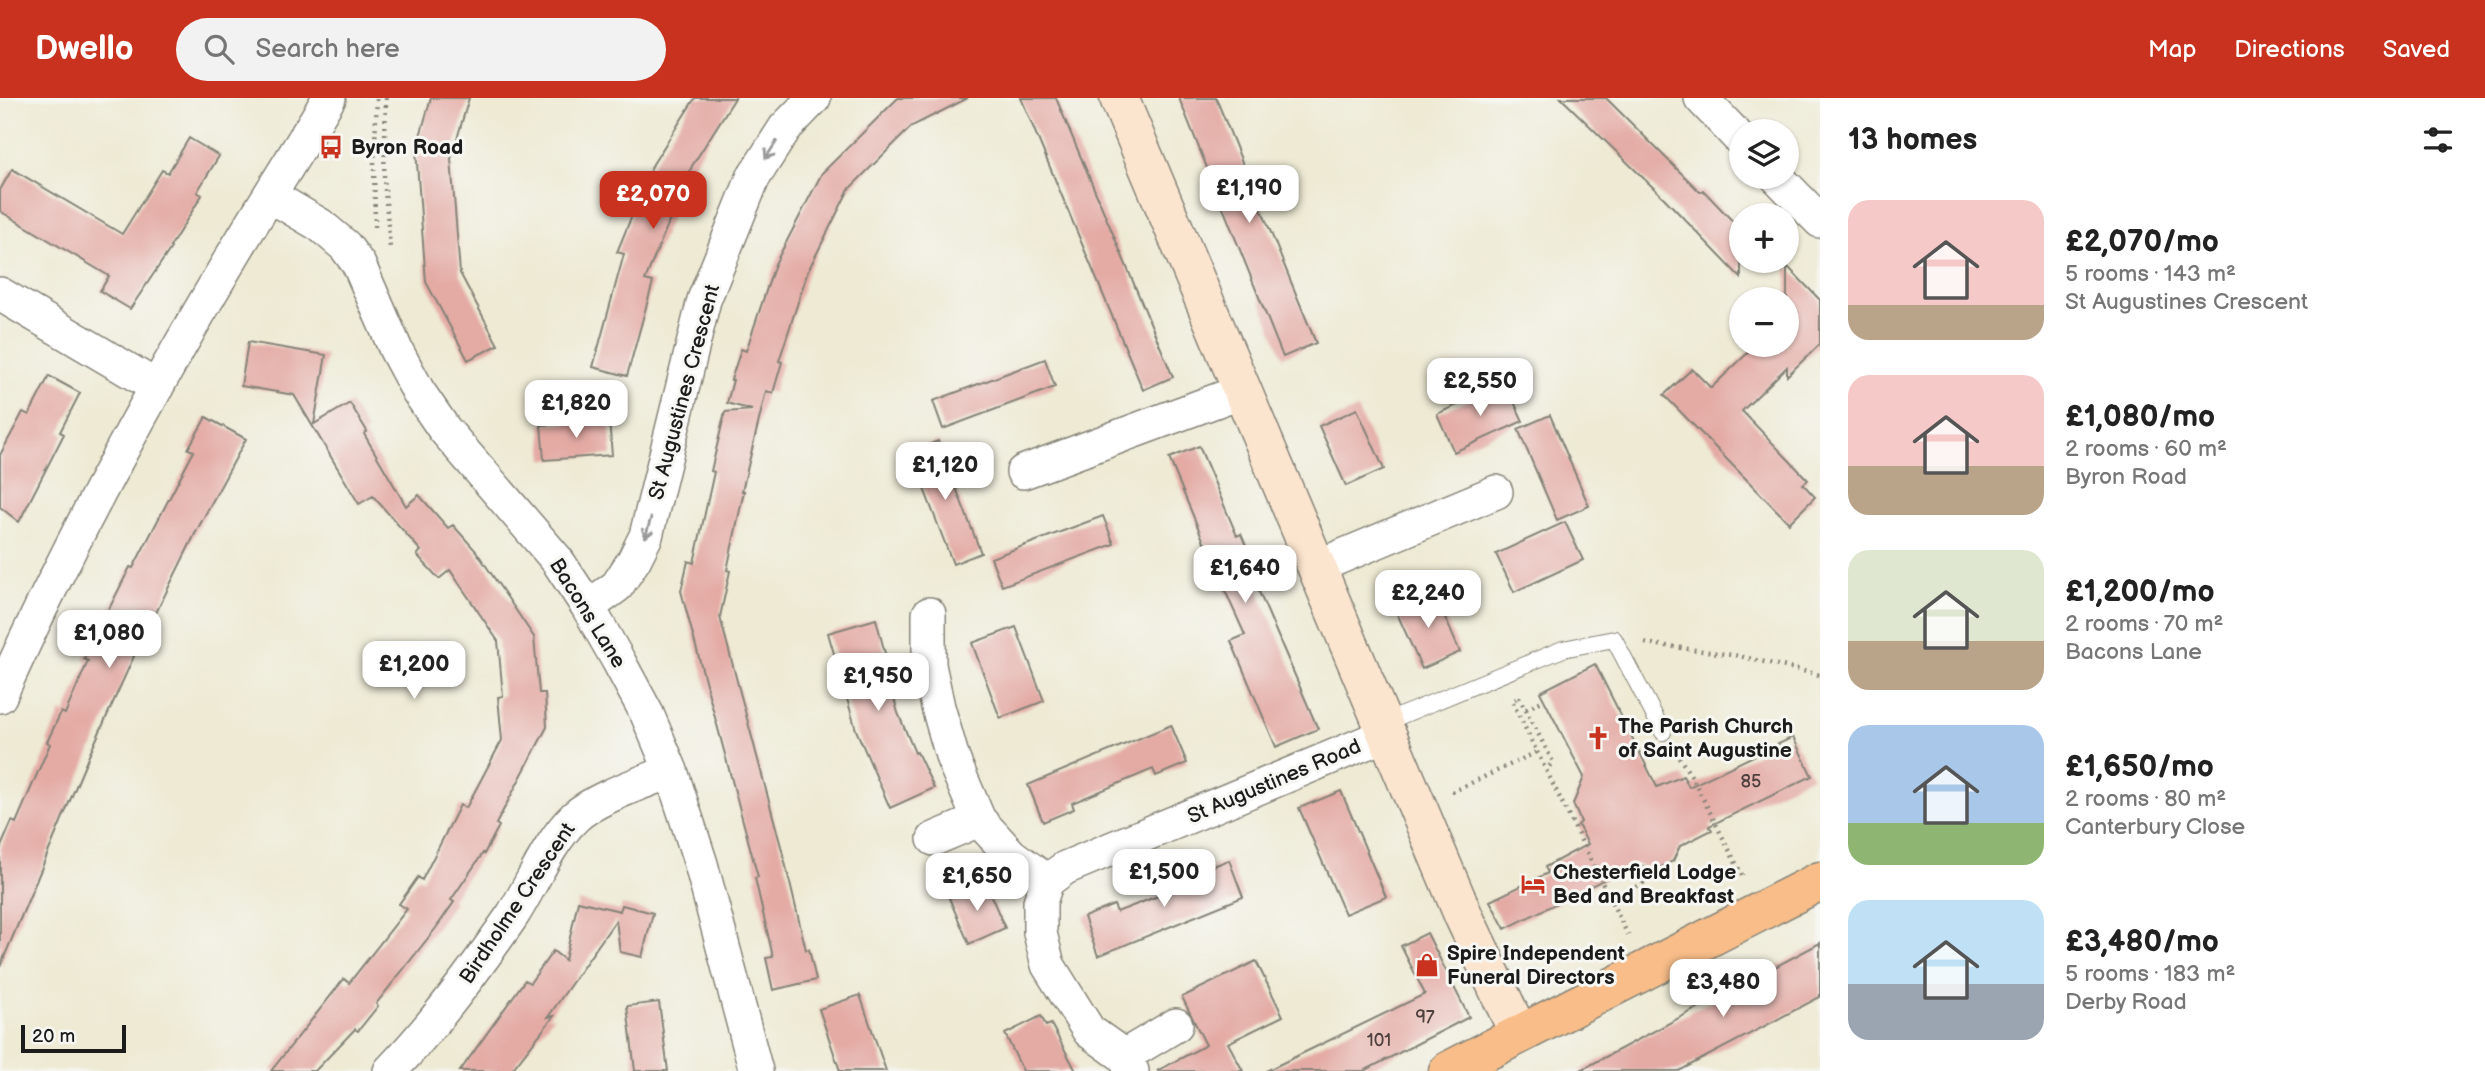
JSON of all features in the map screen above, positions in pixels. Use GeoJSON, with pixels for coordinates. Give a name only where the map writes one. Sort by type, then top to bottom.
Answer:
{"type":"FeatureCollection","features":[{"type":"Feature","properties":{"kind":"highway"},"geometry":{"type":"LineString","coordinates":[[1448,1071],[1820,881]]}},
{"type":"Feature","properties":{"kind":"street"},"geometry":{"type":"LineString","coordinates":[[0,696],[83,522],[157,387],[329,98]]}},
{"type":"Feature","properties":{"kind":"street","name":"St Augustines Crescent"},"geometry":{"type":"LineString","coordinates":[[588,607],[617,586],[646,536],[704,300],[753,178],[785,128],[814,98]]}},
{"type":"Feature","properties":{"kind":"street","name":"St Augustines Road"},"geometry":{"type":"LineString","coordinates":[[1119,98],[1464,917],[1519,1034]]}},
{"type":"Feature","properties":{"kind":"street"},"geometry":{"type":"LineString","coordinates":[[1700,98],[1729,128]]}},
{"type":"Feature","properties":{"kind":"street"},"geometry":{"type":"LineString","coordinates":[[1789,189],[1820,221]]}},
{"type":"Feature","properties":{"kind":"street","name":"Bacons Lane"},"geometry":{"type":"LineString","coordinates":[[271,196],[320,225],[345,246],[359,265],[418,391],[444,429],[557,560],[588,607],[646,714],[671,771],[701,864],[756,1071]]}},
{"type":"Feature","properties":{"kind":"street"},"geometry":{"type":"LineString","coordinates":[[0,294],[157,387]]}},
{"type":"Feature","properties":{"kind":"street"},"geometry":{"type":"LineString","coordinates":[[1023,472],[1242,391]]}},
{"type":"Feature","properties":{"kind":"street"},"geometry":{"type":"LineString","coordinates":[[1316,567],[1496,492]]}},
{"type":"Feature","properties":{"kind":"street"},"geometry":{"type":"LineString","coordinates":[[929,614],[929,665],[938,707],[953,759],[979,820],[1011,855],[1047,881],[1040,902],[1040,933],[1048,965],[1089,1031],[1128,1064],[1176,1025]]}},
{"type":"Feature","properties":{"kind":"street","name":"St Augustines Road"},"geometry":{"type":"LineString","coordinates":[[1047,881],[1065,867],[1385,728]]}},
{"type":"Feature","properties":{"kind":"street","name":"Birdholme Crescent"},"geometry":{"type":"LineString","coordinates":[[390,1071],[426,1033],[512,915],[559,834],[577,815],[671,771]]}},
{"type":"Feature","properties":{"kind":"street"},"geometry":{"type":"LineString","coordinates":[[934,839],[979,820]]}},
{"type":"Feature","properties":{"kind":"lane"},"geometry":{"type":"LineString","coordinates":[[1385,728],[1547,655],[1563,649],[1614,639],[1663,732]]}},
{"type":"Feature","properties":{"kind":"path"},"geometry":{"type":"LineString","coordinates":[[375,230],[377,98]]}},
{"type":"Feature","properties":{"kind":"path"},"geometry":{"type":"LineString","coordinates":[[386,98],[384,178],[390,248]]}},
{"type":"Feature","properties":{"kind":"path"},"geometry":{"type":"LineString","coordinates":[[1614,639],[1739,656],[1820,675]]}},
{"type":"Feature","properties":{"kind":"path"},"geometry":{"type":"LineString","coordinates":[[1547,655],[1556,677],[1512,701],[1644,969]]}},
{"type":"Feature","properties":{"kind":"path"},"geometry":{"type":"LineString","coordinates":[[1519,697],[1553,762],[1546,770]]}},
{"type":"Feature","properties":{"kind":"path"},"geometry":{"type":"LineString","coordinates":[[1526,709],[1544,700]]}},
{"type":"Feature","properties":{"kind":"path"},"geometry":{"type":"LineString","coordinates":[[1663,732],[1693,779],[1761,911]]}},
{"type":"Feature","properties":{"kind":"path"},"geometry":{"type":"LineString","coordinates":[[1448,794],[1537,752]]}},
{"type":"Feature","properties":{"kind":"path"},"geometry":{"type":"LineString","coordinates":[[1612,901],[1643,883],[1633,865]]}},
{"type":"Feature","properties":{"kind":"building"},"geometry":{"type":"Polygon","coordinates":[[[431,98],[469,98],[451,159],[460,273],[498,345],[468,360],[426,282],[416,150],[431,98]]]}},
{"type":"Feature","properties":{"kind":"building"},"geometry":{"type":"Polygon","coordinates":[[[695,98],[735,98],[692,166],[645,280],[653,282],[627,376],[593,367],[624,254],[617,252],[653,164],[695,98]]]}},
{"type":"Feature","properties":{"kind":"building"},"geometry":{"type":"Polygon","coordinates":[[[898,98],[968,98],[912,126],[849,189],[808,271],[779,361],[782,362],[773,393],[766,391],[742,491],[720,617],[816,980],[773,990],[766,958],[773,957],[755,878],[758,877],[681,591],[688,561],[694,563],[725,412],[752,410],[727,403],[741,349],[746,351],[775,264],[822,173],[898,98]]]}},
{"type":"Feature","properties":{"kind":"building"},"geometry":{"type":"Polygon","coordinates":[[[1021,98],[1056,98],[1173,377],[1143,390],[1021,98]]]}},
{"type":"Feature","properties":{"kind":"building"},"geometry":{"type":"Polygon","coordinates":[[[1179,98],[1216,98],[1316,343],[1283,357],[1179,98]]]}},
{"type":"Feature","properties":{"kind":"building"},"geometry":{"type":"Polygon","coordinates":[[[1561,98],[1606,98],[1700,192],[1703,190],[1729,217],[1729,266],[1561,98]]]}},
{"type":"Feature","properties":{"kind":"building"},"geometry":{"type":"Polygon","coordinates":[[[189,138],[219,156],[197,192],[202,195],[130,309],[100,291],[109,276],[0,211],[0,190],[12,169],[122,234],[162,170],[168,173],[189,138]]]}},
{"type":"Feature","properties":{"kind":"building"},"geometry":{"type":"Polygon","coordinates":[[[1787,273],[1794,273],[1820,300],[1820,344],[1787,376],[1787,367],[1742,411],[1808,480],[1803,484],[1815,497],[1789,523],[1664,395],[1692,369],[1711,388],[1743,357],[1799,357],[1799,287],[1787,287],[1787,273]]]}},
{"type":"Feature","properties":{"kind":"building"},"geometry":{"type":"Polygon","coordinates":[[[248,342],[326,355],[314,424],[350,403],[367,431],[364,434],[406,506],[419,495],[448,528],[453,525],[476,551],[534,637],[539,693],[545,693],[547,727],[496,824],[499,826],[484,854],[451,900],[454,902],[436,928],[376,1004],[378,1006],[358,1031],[355,1029],[315,1071],[271,1071],[344,979],[349,983],[407,909],[399,904],[418,877],[422,880],[460,805],[466,808],[502,740],[498,697],[503,696],[498,641],[450,570],[439,579],[417,555],[421,551],[373,496],[359,504],[294,395],[241,386],[248,342]]]}},
{"type":"Feature","properties":{"kind":"building"},"geometry":{"type":"Polygon","coordinates":[[[1045,359],[1055,387],[943,429],[933,401],[1045,359]]]}},
{"type":"Feature","properties":{"kind":"building"},"geometry":{"type":"Polygon","coordinates":[[[49,376],[80,393],[60,432],[64,434],[19,522],[0,507],[0,455],[23,412],[29,415],[49,376]]]}},
{"type":"Feature","properties":{"kind":"building"},"geometry":{"type":"Polygon","coordinates":[[[1505,383],[1523,421],[1454,452],[1437,414],[1505,383]]]}},
{"type":"Feature","properties":{"kind":"building"},"geometry":{"type":"Polygon","coordinates":[[[1357,409],[1384,469],[1346,486],[1319,426],[1357,409]]]}},
{"type":"Feature","properties":{"kind":"building"},"geometry":{"type":"Polygon","coordinates":[[[1550,415],[1589,506],[1557,520],[1518,429],[1550,415]]]}},
{"type":"Feature","properties":{"kind":"building"},"geometry":{"type":"Polygon","coordinates":[[[206,417],[246,439],[155,615],[153,614],[87,760],[0,967],[0,849],[12,821],[16,823],[61,712],[65,714],[88,661],[84,659],[97,628],[99,629],[130,567],[133,568],[194,451],[188,449],[206,417]]]}},
{"type":"Feature","properties":{"kind":"building"},"geometry":{"type":"Polygon","coordinates":[[[609,420],[612,455],[544,460],[541,425],[609,420]]]}},
{"type":"Feature","properties":{"kind":"building"},"geometry":{"type":"Polygon","coordinates":[[[938,441],[981,553],[953,564],[910,452],[938,441]]]}},
{"type":"Feature","properties":{"kind":"building"},"geometry":{"type":"Polygon","coordinates":[[[1199,446],[1237,536],[1241,534],[1253,562],[1247,564],[1318,729],[1276,747],[1231,641],[1245,635],[1219,577],[1215,579],[1202,551],[1207,549],[1169,458],[1199,446]]]}},
{"type":"Feature","properties":{"kind":"building"},"geometry":{"type":"Polygon","coordinates":[[[1103,516],[1114,544],[1002,586],[991,558],[1103,516]]]}},
{"type":"Feature","properties":{"kind":"building"},"geometry":{"type":"Polygon","coordinates":[[[1565,522],[1583,560],[1514,592],[1496,554],[1565,522]]]}},
{"type":"Feature","properties":{"kind":"building"},"geometry":{"type":"Polygon","coordinates":[[[1434,592],[1460,652],[1422,669],[1395,609],[1434,592]]]}},
{"type":"Feature","properties":{"kind":"building"},"geometry":{"type":"Polygon","coordinates":[[[876,619],[898,713],[934,788],[890,808],[856,730],[828,633],[876,619]]]}},
{"type":"Feature","properties":{"kind":"building"},"geometry":{"type":"Polygon","coordinates":[[[1016,627],[1044,701],[1000,718],[972,643],[1016,627]]]}},
{"type":"Feature","properties":{"kind":"building","name":"The Parish Church of Saint Augustine"},"geometry":{"type":"Polygon","coordinates":[[[1595,664],[1657,787],[1683,776],[1689,787],[1793,737],[1812,776],[1709,826],[1712,830],[1680,846],[1673,861],[1656,870],[1635,864],[1505,929],[1490,901],[1548,873],[1545,867],[1588,844],[1578,825],[1581,822],[1573,804],[1584,777],[1540,692],[1595,664]]]}},
{"type":"Feature","properties":{"kind":"building"},"geometry":{"type":"Polygon","coordinates":[[[1171,725],[1187,763],[1156,776],[1153,769],[1072,803],[1074,809],[1043,822],[1028,785],[1171,725]]]}},
{"type":"Feature","properties":{"kind":"building"},"geometry":{"type":"Polygon","coordinates":[[[1341,791],[1386,897],[1345,914],[1299,808],[1341,791]]]}},
{"type":"Feature","properties":{"kind":"building"},"geometry":{"type":"Polygon","coordinates":[[[1229,860],[1243,897],[1098,956],[1084,917],[1114,905],[1117,912],[1158,896],[1199,879],[1197,872],[1229,860]]]}},
{"type":"Feature","properties":{"kind":"building"},"geometry":{"type":"Polygon","coordinates":[[[985,882],[1005,928],[969,944],[949,898],[985,882]]]}},
{"type":"Feature","properties":{"kind":"building"},"geometry":{"type":"Polygon","coordinates":[[[578,901],[620,911],[622,905],[653,913],[642,957],[620,952],[616,920],[548,1017],[554,1016],[511,1071],[460,1071],[525,980],[530,983],[553,951],[565,960],[578,901]]]}},
{"type":"Feature","properties":{"kind":"building"},"geometry":{"type":"Polygon","coordinates":[[[1427,933],[1469,1017],[1364,1071],[1266,1071],[1425,994],[1401,946],[1427,933]]]}},
{"type":"Feature","properties":{"kind":"building"},"geometry":{"type":"Polygon","coordinates":[[[1820,943],[1820,997],[1679,1071],[1579,1071],[1820,943]]]}},
{"type":"Feature","properties":{"kind":"building"},"geometry":{"type":"Polygon","coordinates":[[[1256,961],[1283,1016],[1228,1043],[1243,1071],[1157,1071],[1206,1045],[1182,997],[1256,961]]]}},
{"type":"Feature","properties":{"kind":"building"},"geometry":{"type":"Polygon","coordinates":[[[860,995],[886,1071],[840,1071],[819,1009],[860,995]]]}},
{"type":"Feature","properties":{"kind":"building"},"geometry":{"type":"Polygon","coordinates":[[[659,1002],[668,1071],[635,1071],[627,1006],[659,1002]]]}},
{"type":"Feature","properties":{"kind":"building"},"geometry":{"type":"Polygon","coordinates":[[[1041,1016],[1046,1026],[1051,1024],[1076,1071],[1023,1071],[1005,1034],[1041,1016]]]}},
{"type":"Feature","properties":{"kind":"place","name":"Byron Road"},"geometry":{"type":"Point","coordinates":[331,147]}},
{"type":"Feature","properties":{"kind":"place","name":"The Parish Church of Saint Augustine"},"geometry":{"type":"Point","coordinates":[1598,738]}},
{"type":"Feature","properties":{"kind":"place","name":"Chesterfield Lodge Bed and Breakfast"},"geometry":{"type":"Point","coordinates":[1533,884]}},
{"type":"Feature","properties":{"kind":"place","name":"Spire Independent Funeral Directors"},"geometry":{"type":"Point","coordinates":[1427,965]}}]}
